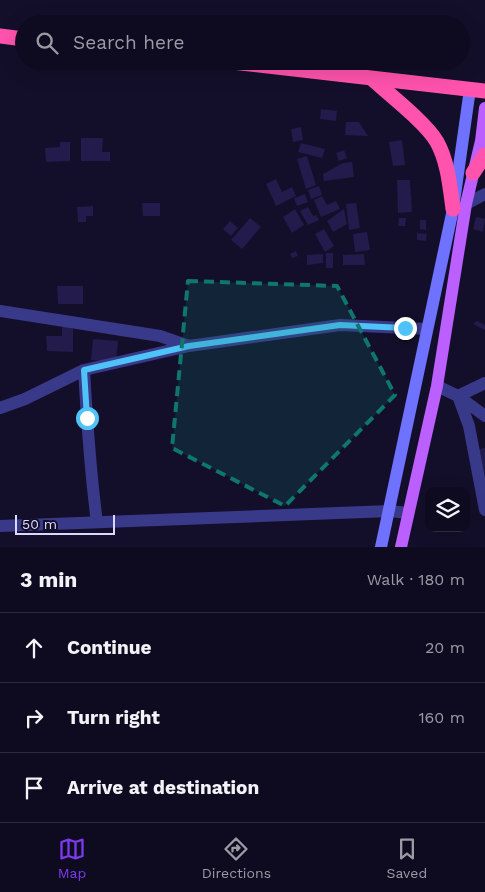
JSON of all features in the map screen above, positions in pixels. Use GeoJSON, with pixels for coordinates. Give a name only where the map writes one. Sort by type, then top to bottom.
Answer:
{"type":"FeatureCollection","features":[{"type":"Feature","properties":{"kind":"highway"},"geometry":{"type":"LineString","coordinates":[[0,36],[15,38]]}},
{"type":"Feature","properties":{"kind":"highway"},"geometry":{"type":"LineString","coordinates":[[301,70],[478,90]]}},
{"type":"Feature","properties":{"kind":"highway"},"geometry":{"type":"LineString","coordinates":[[371,78],[422,124],[437,142],[459,207]]}},
{"type":"Feature","properties":{"kind":"highway"},"geometry":{"type":"LineString","coordinates":[[473,173],[485,155]]}},
{"type":"Feature","properties":{"kind":"main road"},"geometry":{"type":"LineString","coordinates":[[400,547],[437,386],[459,207],[478,90]]}},
{"type":"Feature","properties":{"kind":"main road"},"geometry":{"type":"LineString","coordinates":[[381,547],[427,329],[459,207],[473,173],[485,108]]}},
{"type":"Feature","properties":{"kind":"street"},"geometry":{"type":"LineString","coordinates":[[459,207],[485,194]]}},
{"type":"Feature","properties":{"kind":"street"},"geometry":{"type":"LineString","coordinates":[[0,311],[160,336],[189,346]]}},
{"type":"Feature","properties":{"kind":"street"},"geometry":{"type":"LineString","coordinates":[[0,408],[26,399],[84,370],[189,346],[340,325],[427,329]]}},
{"type":"Feature","properties":{"kind":"street"},"geometry":{"type":"LineString","coordinates":[[84,370],[90,466],[97,522]]}},
{"type":"Feature","properties":{"kind":"street"},"geometry":{"type":"LineString","coordinates":[[458,396],[485,383]]}},
{"type":"Feature","properties":{"kind":"street"},"geometry":{"type":"LineString","coordinates":[[437,386],[458,396],[485,416]]}},
{"type":"Feature","properties":{"kind":"street"},"geometry":{"type":"LineString","coordinates":[[458,396],[469,426],[485,510]]}},
{"type":"Feature","properties":{"kind":"street"},"geometry":{"type":"LineString","coordinates":[[0,526],[390,511],[407,513]]}},
{"type":"Feature","properties":{"kind":"highlighted area"},"geometry":{"type":"Polygon","coordinates":[[[188,281],[337,286],[395,395],[285,506],[172,448],[188,281]]]}},
{"type":"Feature","properties":{"kind":"building"},"geometry":{"type":"Polygon","coordinates":[[[321,109],[337,111],[336,121],[320,119],[321,109]]]}},
{"type":"Feature","properties":{"kind":"building"},"geometry":{"type":"Polygon","coordinates":[[[346,122],[359,122],[368,136],[345,135],[346,122]]]}},
{"type":"Feature","properties":{"kind":"building"},"geometry":{"type":"Polygon","coordinates":[[[301,127],[303,140],[293,142],[291,129],[301,127]]]}},
{"type":"Feature","properties":{"kind":"building"},"geometry":{"type":"Polygon","coordinates":[[[81,138],[103,138],[102,152],[110,152],[110,161],[81,161],[81,138]]]}},
{"type":"Feature","properties":{"kind":"building"},"geometry":{"type":"Polygon","coordinates":[[[402,140],[405,165],[393,166],[389,142],[402,140]]]}},
{"type":"Feature","properties":{"kind":"building"},"geometry":{"type":"Polygon","coordinates":[[[60,142],[70,142],[70,161],[46,162],[45,148],[60,147],[60,142]]]}},
{"type":"Feature","properties":{"kind":"building"},"geometry":{"type":"Polygon","coordinates":[[[301,143],[325,149],[322,158],[298,152],[301,143]]]}},
{"type":"Feature","properties":{"kind":"building"},"geometry":{"type":"Polygon","coordinates":[[[344,150],[347,158],[339,161],[336,153],[344,150]]]}},
{"type":"Feature","properties":{"kind":"building"},"geometry":{"type":"Polygon","coordinates":[[[307,156],[316,185],[306,189],[297,159],[307,156]]]}},
{"type":"Feature","properties":{"kind":"building"},"geometry":{"type":"Polygon","coordinates":[[[352,162],[354,177],[324,181],[323,174],[343,163],[352,162]]]}},
{"type":"Feature","properties":{"kind":"building"},"geometry":{"type":"Polygon","coordinates":[[[276,179],[282,192],[292,187],[296,196],[276,206],[266,184],[276,179]]]}},
{"type":"Feature","properties":{"kind":"building"},"geometry":{"type":"Polygon","coordinates":[[[397,180],[410,180],[412,212],[398,213],[397,180]]]}},
{"type":"Feature","properties":{"kind":"building"},"geometry":{"type":"Polygon","coordinates":[[[319,186],[322,195],[311,199],[308,190],[319,186]]]}},
{"type":"Feature","properties":{"kind":"building"},"geometry":{"type":"Polygon","coordinates":[[[305,194],[308,202],[297,206],[294,198],[305,194]]]}},
{"type":"Feature","properties":{"kind":"building"},"geometry":{"type":"Polygon","coordinates":[[[322,196],[327,205],[336,201],[340,209],[321,217],[314,200],[322,196]]]}},
{"type":"Feature","properties":{"kind":"building"},"geometry":{"type":"Polygon","coordinates":[[[142,203],[160,203],[160,216],[143,216],[142,203]]]}},
{"type":"Feature","properties":{"kind":"building"},"geometry":{"type":"Polygon","coordinates":[[[356,203],[360,228],[349,230],[346,204],[356,203]]]}},
{"type":"Feature","properties":{"kind":"building"},"geometry":{"type":"Polygon","coordinates":[[[93,206],[93,216],[86,216],[86,222],[78,222],[77,207],[93,206]]]}},
{"type":"Feature","properties":{"kind":"building"},"geometry":{"type":"Polygon","coordinates":[[[308,207],[313,216],[316,215],[319,220],[308,225],[300,211],[308,207]]]}},
{"type":"Feature","properties":{"kind":"building"},"geometry":{"type":"Polygon","coordinates":[[[295,209],[304,225],[292,233],[283,217],[295,209]]]}},
{"type":"Feature","properties":{"kind":"building"},"geometry":{"type":"Polygon","coordinates":[[[344,209],[347,224],[333,232],[327,221],[344,209]]]}},
{"type":"Feature","properties":{"kind":"building"},"geometry":{"type":"Polygon","coordinates":[[[476,217],[485,219],[483,232],[473,229],[476,217]]]}},
{"type":"Feature","properties":{"kind":"building"},"geometry":{"type":"Polygon","coordinates":[[[250,218],[261,227],[242,249],[231,240],[250,218]]]}},
{"type":"Feature","properties":{"kind":"building"},"geometry":{"type":"Polygon","coordinates":[[[399,218],[406,218],[405,226],[398,226],[399,218]]]}},
{"type":"Feature","properties":{"kind":"building"},"geometry":{"type":"Polygon","coordinates":[[[420,220],[426,220],[426,230],[420,229],[420,220]]]}},
{"type":"Feature","properties":{"kind":"building"},"geometry":{"type":"Polygon","coordinates":[[[230,221],[238,228],[231,236],[223,229],[230,221]]]}},
{"type":"Feature","properties":{"kind":"building"},"geometry":{"type":"Polygon","coordinates":[[[324,229],[334,246],[325,252],[315,234],[324,229]]]}},
{"type":"Feature","properties":{"kind":"building"},"geometry":{"type":"Polygon","coordinates":[[[367,232],[370,250],[355,252],[353,234],[367,232]]]}},
{"type":"Feature","properties":{"kind":"building"},"geometry":{"type":"Polygon","coordinates":[[[417,233],[427,234],[426,241],[417,240],[417,233]]]}},
{"type":"Feature","properties":{"kind":"building"},"geometry":{"type":"Polygon","coordinates":[[[296,251],[298,256],[292,258],[290,254],[296,251]]]}},
{"type":"Feature","properties":{"kind":"building"},"geometry":{"type":"Polygon","coordinates":[[[326,253],[333,253],[333,268],[326,268],[326,253]]]}},
{"type":"Feature","properties":{"kind":"building"},"geometry":{"type":"Polygon","coordinates":[[[323,254],[323,263],[307,265],[307,255],[323,254]]]}},
{"type":"Feature","properties":{"kind":"building"},"geometry":{"type":"Polygon","coordinates":[[[364,254],[365,265],[343,265],[343,255],[364,254]]]}},
{"type":"Feature","properties":{"kind":"building"},"geometry":{"type":"Polygon","coordinates":[[[57,286],[83,286],[83,304],[58,304],[57,286]]]}},
{"type":"Feature","properties":{"kind":"building"},"geometry":{"type":"Polygon","coordinates":[[[477,321],[485,325],[485,330],[473,324],[477,321]]]}},
{"type":"Feature","properties":{"kind":"building"},"geometry":{"type":"Polygon","coordinates":[[[62,322],[73,322],[73,352],[47,351],[46,336],[62,336],[62,322]]]}},
{"type":"Feature","properties":{"kind":"building"},"geometry":{"type":"Polygon","coordinates":[[[93,339],[118,341],[116,362],[91,360],[93,339]]]}},
{"type":"Feature","properties":{"kind":"building"},"geometry":{"type":"Polygon","coordinates":[[[485,448],[485,483],[476,450],[485,448]]]}},
{"type":"Feature","properties":{"kind":"route"},"geometry":{"type":"LineString","coordinates":[[87,418],[84,370],[189,346],[340,325],[405,328]]}}]}
